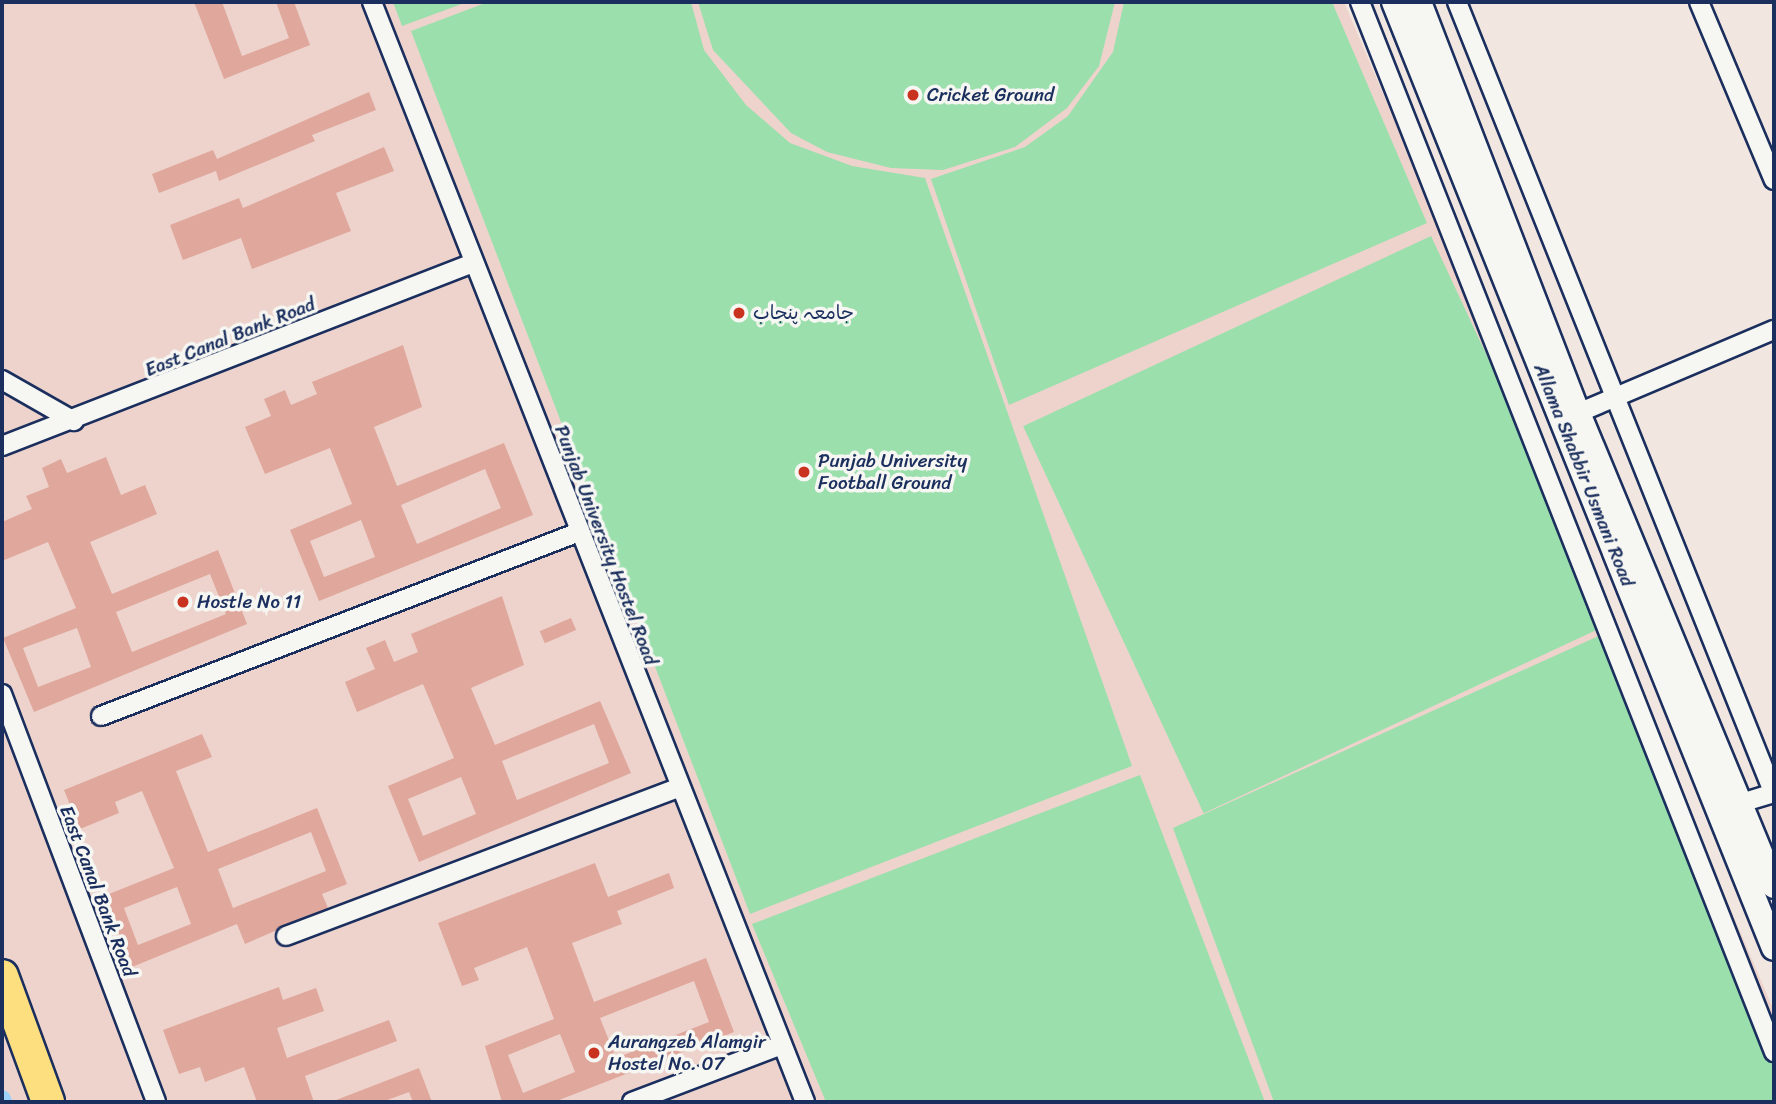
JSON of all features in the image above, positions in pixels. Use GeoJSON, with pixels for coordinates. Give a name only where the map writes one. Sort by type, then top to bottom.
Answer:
{"type":"FeatureCollection","features":[{"type":"Feature","properties":{"kind":"highway"},"geometry":{"type":"LineString","coordinates":[[2,976],[48,1102]]}},
{"type":"Feature","properties":{"kind":"main road","name":"Allama Shabbir Usmani Road"},"geometry":{"type":"LineString","coordinates":[[1394,2],[1774,948]]}},
{"type":"Feature","properties":{"kind":"main road","name":"Allama Shabbir Usmani Road"},"geometry":{"type":"LineString","coordinates":[[1419,2],[1578,412],[1774,886]]}},
{"type":"Feature","properties":{"kind":"street","name":"Punjab University Hostel Road"},"geometry":{"type":"LineString","coordinates":[[372,2],[678,788],[805,1102]]}},
{"type":"Feature","properties":{"kind":"street"},"geometry":{"type":"LineString","coordinates":[[1360,2],[1774,1052]]}},
{"type":"Feature","properties":{"kind":"street"},"geometry":{"type":"LineString","coordinates":[[1457,2],[1613,399],[1774,794],[1741,803]]}},
{"type":"Feature","properties":{"kind":"street"},"geometry":{"type":"LineString","coordinates":[[1699,2],[1774,180]]}},
{"type":"Feature","properties":{"kind":"street","name":"East Canal Bank Road"},"geometry":{"type":"LineString","coordinates":[[2,446],[74,421],[473,263]]}},
{"type":"Feature","properties":{"kind":"street"},"geometry":{"type":"LineString","coordinates":[[1578,412],[1774,330]]}},
{"type":"Feature","properties":{"kind":"street"},"geometry":{"type":"LineString","coordinates":[[2,380],[74,421]]}},
{"type":"Feature","properties":{"kind":"street"},"geometry":{"type":"LineString","coordinates":[[101,716],[579,532]]}},
{"type":"Feature","properties":{"kind":"street","name":"East Canal Bank Road"},"geometry":{"type":"LineString","coordinates":[[2,694],[156,1102]]}},
{"type":"Feature","properties":{"kind":"street"},"geometry":{"type":"LineString","coordinates":[[286,936],[678,788]]}},
{"type":"Feature","properties":{"kind":"street"},"geometry":{"type":"LineString","coordinates":[[632,1102],[782,1045]]}},
{"type":"Feature","properties":{"kind":"shaded area","name":"جامعہ پنجاب"},"geometry":{"type":"Polygon","coordinates":[[[2,2],[1344,2],[1774,1011],[1774,1102],[2,1102],[2,2]]]}},
{"type":"Feature","properties":{"kind":"green space"},"geometry":{"type":"Polygon","coordinates":[[[393,2],[467,2],[402,26],[393,2]]]}},
{"type":"Feature","properties":{"kind":"green space","name":"Punjab University Football Ground"},"geometry":{"type":"Polygon","coordinates":[[[488,2],[691,2],[704,50],[746,105],[790,143],[852,166],[925,178],[1132,766],[750,914],[411,31],[488,2]]]}},
{"type":"Feature","properties":{"kind":"green space","name":"Cricket Ground"},"geometry":{"type":"Polygon","coordinates":[[[698,2],[1115,2],[1099,66],[1067,108],[1015,147],[943,170],[891,168],[827,152],[791,133],[713,50],[698,2]]]}},
{"type":"Feature","properties":{"kind":"green space"},"geometry":{"type":"Polygon","coordinates":[[[1124,2],[1332,2],[1427,223],[1009,405],[931,179],[1025,147],[1068,116],[1113,52],[1124,2]]]}},
{"type":"Feature","properties":{"kind":"green space"},"geometry":{"type":"Polygon","coordinates":[[[1431,236],[1611,623],[1204,813],[1023,426],[1431,236]]]}},
{"type":"Feature","properties":{"kind":"green space"},"geometry":{"type":"Polygon","coordinates":[[[1603,634],[1774,1040],[1774,1102],[1274,1102],[1173,828],[1603,634]]]}},
{"type":"Feature","properties":{"kind":"green space"},"geometry":{"type":"Polygon","coordinates":[[[1140,775],[1265,1102],[826,1102],[752,924],[1140,775]]]}},
{"type":"Feature","properties":{"kind":"building"},"geometry":{"type":"Polygon","coordinates":[[[194,2],[222,2],[242,56],[289,38],[276,2],[294,2],[310,45],[224,79],[194,2]]]}},
{"type":"Feature","properties":{"kind":"building"},"geometry":{"type":"Polygon","coordinates":[[[369,92],[376,110],[312,135],[315,141],[219,181],[216,171],[159,193],[152,174],[213,150],[217,159],[369,92]]]}},
{"type":"Feature","properties":{"kind":"building"},"geometry":{"type":"Polygon","coordinates":[[[384,147],[394,171],[336,193],[351,231],[252,269],[241,238],[183,260],[170,225],[239,198],[243,208],[384,147]]]}},
{"type":"Feature","properties":{"kind":"building"},"geometry":{"type":"Polygon","coordinates":[[[403,345],[422,407],[374,427],[397,486],[504,443],[533,515],[319,601],[290,530],[352,504],[330,448],[265,474],[245,427],[271,416],[264,399],[285,390],[291,405],[317,394],[312,382],[403,345]],[[485,469],[401,505],[417,544],[501,508],[485,469]],[[361,520],[310,541],[324,577],[375,557],[361,520]]]}},
{"type":"Feature","properties":{"kind":"building"},"geometry":{"type":"Polygon","coordinates":[[[106,457],[121,495],[145,485],[157,514],[90,542],[112,594],[218,550],[247,624],[34,712],[3,638],[76,608],[48,542],[2,561],[2,522],[32,509],[26,496],[49,487],[42,468],[61,459],[67,473],[106,457]],[[210,574],[116,612],[132,652],[226,614],[210,574]],[[77,628],[23,648],[38,687],[91,667],[77,628]]]}},
{"type":"Feature","properties":{"kind":"building"},"geometry":{"type":"Polygon","coordinates":[[[502,596],[524,665],[471,688],[495,745],[600,701],[631,773],[419,862],[388,786],[454,758],[423,684],[357,712],[345,682],[375,669],[366,648],[385,640],[394,662],[418,652],[411,634],[502,596]],[[594,724],[502,761],[517,800],[609,763],[594,724]],[[461,777],[408,799],[423,836],[476,814],[461,777]]]}},
{"type":"Feature","properties":{"kind":"building"},"geometry":{"type":"Polygon","coordinates":[[[571,618],[576,630],[545,643],[540,631],[571,618]]]}},
{"type":"Feature","properties":{"kind":"building"},"geometry":{"type":"Polygon","coordinates":[[[202,734],[212,757],[176,771],[208,852],[317,808],[347,884],[322,894],[328,908],[245,944],[237,924],[132,967],[104,896],[174,868],[142,791],[115,802],[119,813],[80,829],[64,790],[202,734]],[[311,832],[218,869],[233,908],[326,871],[311,832]],[[177,887],[124,908],[138,945],[191,924],[177,887]]]}},
{"type":"Feature","properties":{"kind":"building"},"geometry":{"type":"Polygon","coordinates":[[[595,863],[608,897],[669,873],[674,888],[617,911],[622,924],[572,943],[594,1002],[706,958],[734,1032],[554,1102],[502,1102],[485,1046],[554,1019],[527,947],[474,968],[479,980],[462,986],[438,923],[595,863]],[[694,981],[600,1018],[616,1058],[709,1022],[694,981]],[[560,1034],[508,1055],[523,1093],[575,1072],[560,1034]]]}},
{"type":"Feature","properties":{"kind":"building"},"geometry":{"type":"Polygon","coordinates":[[[279,987],[283,1000],[316,988],[324,1011],[277,1028],[287,1058],[389,1020],[397,1041],[305,1076],[314,1102],[257,1102],[244,1067],[205,1082],[200,1067],[179,1074],[163,1030],[279,987]]]}},
{"type":"Feature","properties":{"kind":"building"},"geometry":{"type":"Polygon","coordinates":[[[419,1068],[432,1102],[413,1102],[409,1092],[382,1102],[331,1102],[419,1068]]]}},
{"type":"Feature","properties":{"kind":"place","name":"Cricket Ground"},"geometry":{"type":"Point","coordinates":[913,95]}},
{"type":"Feature","properties":{"kind":"place","name":"جامعہ پنجاب"},"geometry":{"type":"Point","coordinates":[739,313]}},
{"type":"Feature","properties":{"kind":"place","name":"Punjab University Football Ground"},"geometry":{"type":"Point","coordinates":[804,472]}},
{"type":"Feature","properties":{"kind":"place","name":"Hostle No 11"},"geometry":{"type":"Point","coordinates":[183,602]}},
{"type":"Feature","properties":{"kind":"place","name":"Aurangzeb Alamgir Hostel No. 07"},"geometry":{"type":"Point","coordinates":[594,1053]}}]}
